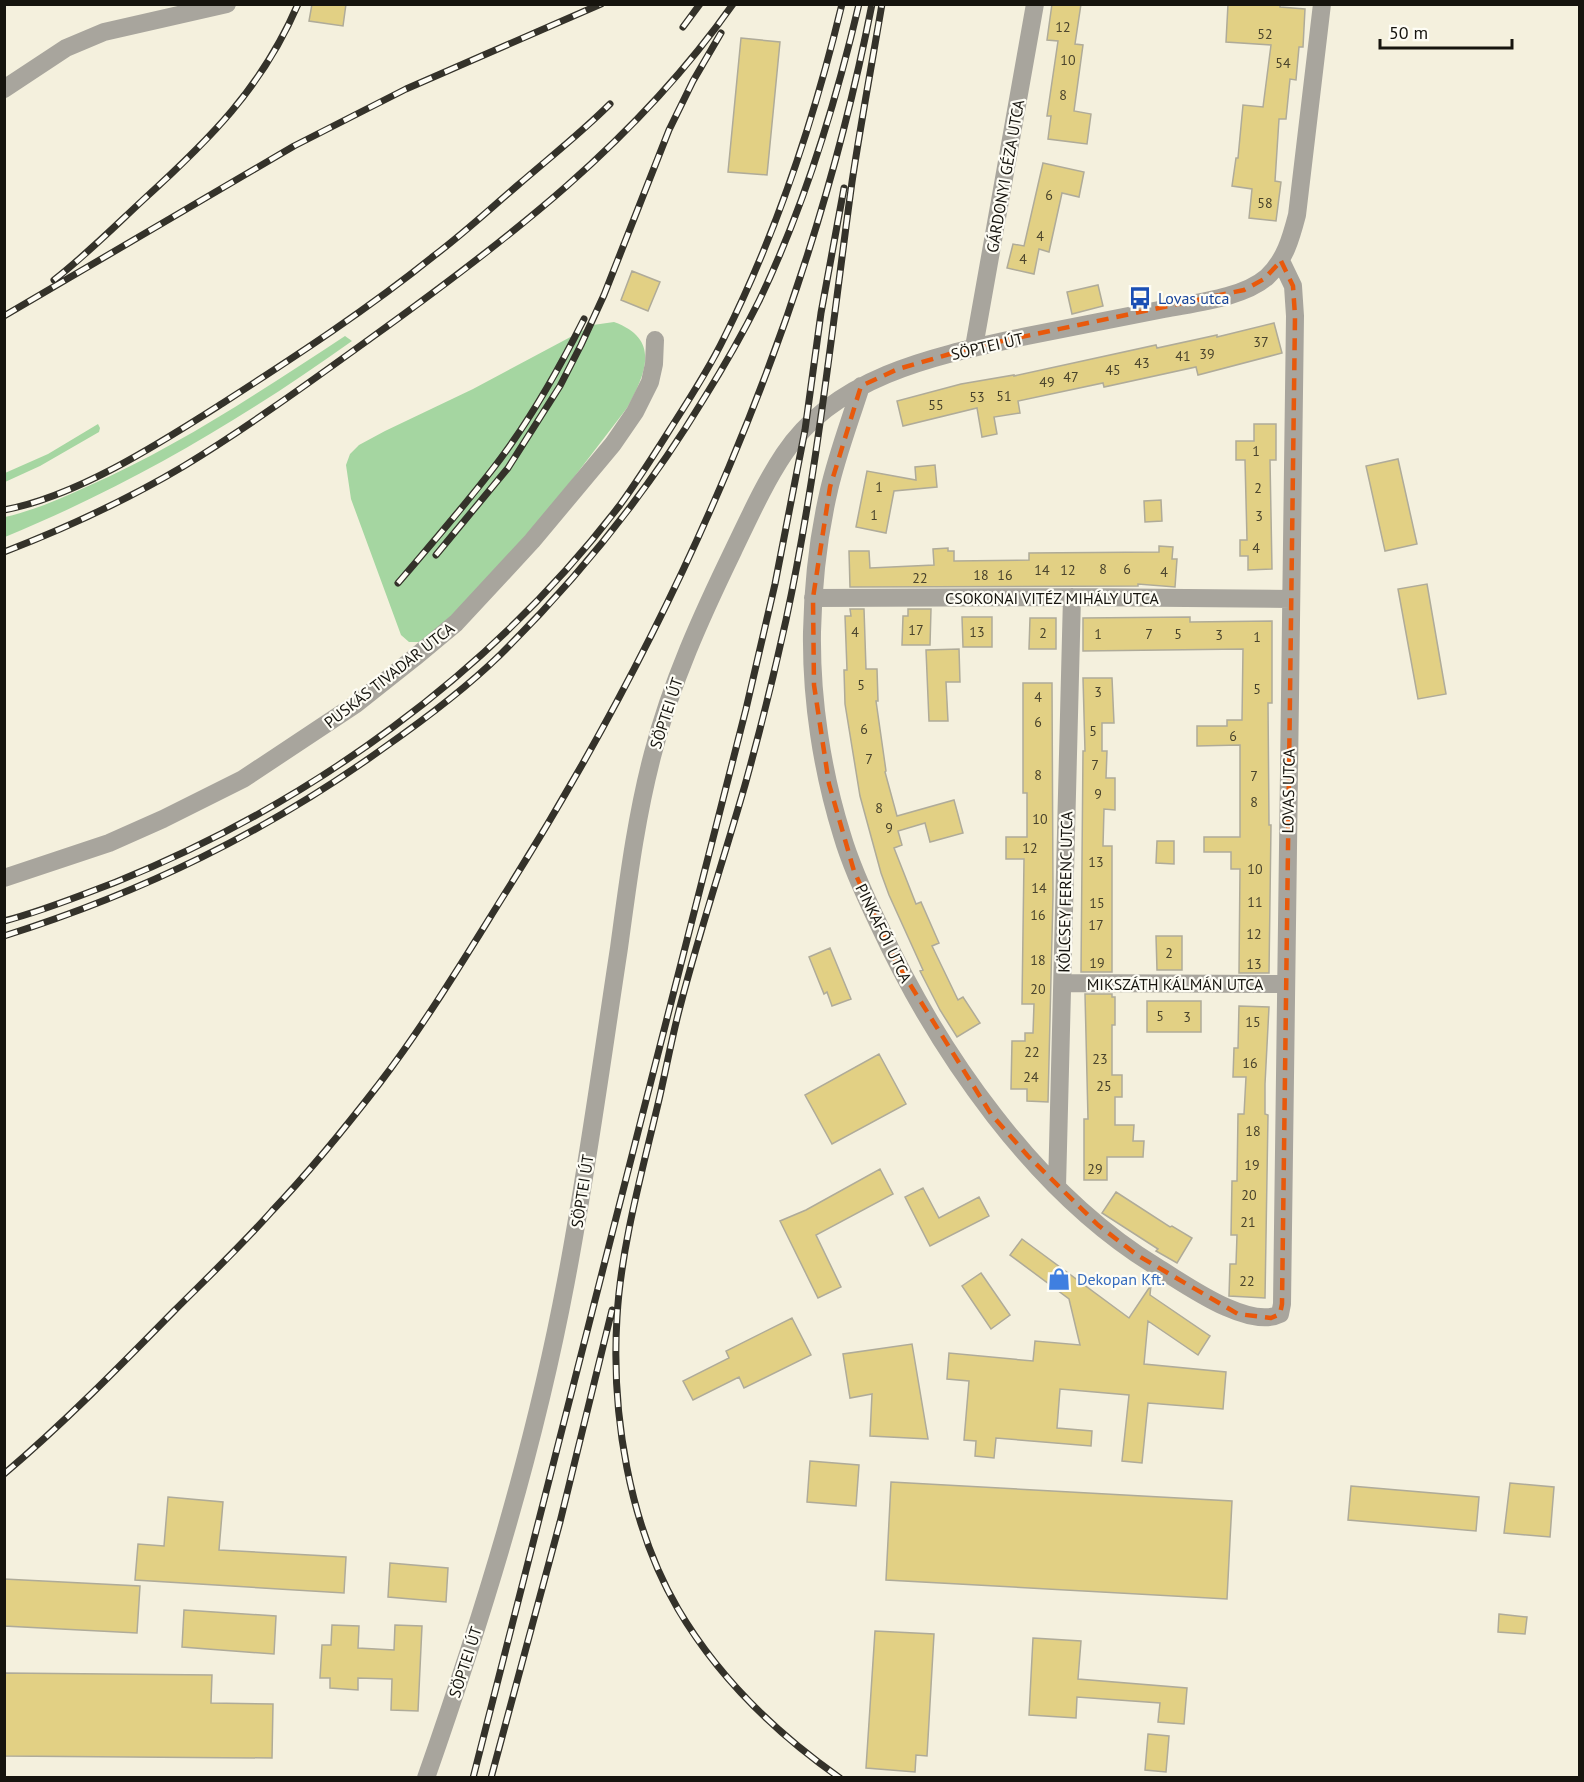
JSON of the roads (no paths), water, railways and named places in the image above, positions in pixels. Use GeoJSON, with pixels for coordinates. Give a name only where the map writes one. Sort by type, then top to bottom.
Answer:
{"type":"FeatureCollection","features":[{"type":"Feature","properties":{"kind":"street"},"geometry":{"type":"LineString","coordinates":[[4,89],[66,48],[104,32],[227,4]]}},
{"type":"Feature","properties":{"kind":"street","name":"GÁRDONYI GÉZA UTCA"},"geometry":{"type":"LineString","coordinates":[[974,347],[1035,4]]}},
{"type":"Feature","properties":{"kind":"street","name":"SÖPTEI ÚT"},"geometry":{"type":"LineString","coordinates":[[426,1778],[511,1516],[549,1365],[584,1182],[635,827],[653,751],[666,705],[685,658],[722,573],[771,473],[789,446],[822,413],[861,386],[898,369],[974,347],[1205,301],[1244,290],[1264,279],[1281,261],[1292,237],[1297,216],[1322,4]]}},
{"type":"Feature","properties":{"kind":"street","name":"LOVAS UTCA"},"geometry":{"type":"LineString","coordinates":[[1271,1318],[1280,1314],[1282,1304],[1295,316],[1293,286],[1281,261]]}},
{"type":"Feature","properties":{"kind":"street","name":"PUSKÁS TIVADAR UTCA"},"geometry":{"type":"LineString","coordinates":[[4,878],[109,843],[243,779],[356,704],[423,651],[456,623],[532,541],[613,444],[635,412],[650,382],[654,364],[655,340]]}},
{"type":"Feature","properties":{"kind":"street","name":"PINKAFŐI UTCA"},"geometry":{"type":"LineString","coordinates":[[861,386],[830,487],[818,550],[812,635],[820,736],[834,804],[854,871],[896,963],[926,1015],[991,1114],[1057,1186],[1098,1225],[1137,1255],[1238,1314],[1271,1318]]}},
{"type":"Feature","properties":{"kind":"street","name":"KÖLCSEY FERENC UTCA"},"geometry":{"type":"LineString","coordinates":[[1057,1186],[1072,597]]}},
{"type":"Feature","properties":{"kind":"street","name":"CSOKONAI VITÉZ MIHÁLY UTCA"},"geometry":{"type":"LineString","coordinates":[[813,598],[1291,599]]}},
{"type":"Feature","properties":{"kind":"street","name":"MIKSZÁTH KÁLMÁN UTCA"},"geometry":{"type":"LineString","coordinates":[[1063,983],[1286,984]]}},
{"type":"Feature","properties":{"kind":"railway"},"geometry":{"type":"LineString","coordinates":[[54,280],[89,251],[212,134],[251,87],[268,62],[298,4]]}},
{"type":"Feature","properties":{"kind":"railway"},"geometry":{"type":"LineString","coordinates":[[4,316],[294,146],[406,89],[601,4]]}},
{"type":"Feature","properties":{"kind":"railway"},"geometry":{"type":"LineString","coordinates":[[683,27],[700,4]]}},
{"type":"Feature","properties":{"kind":"railway"},"geometry":{"type":"LineString","coordinates":[[4,552],[96,513],[184,466],[302,388],[471,264],[519,226],[611,145],[695,54],[733,4]]}},
{"type":"Feature","properties":{"kind":"railway"},"geometry":{"type":"LineString","coordinates":[[4,921],[47,908],[116,882],[189,850],[259,813],[328,772],[393,727],[456,677],[514,624],[569,566],[634,485],[713,360],[724,338],[761,257],[792,175],[819,90],[842,4]]}},
{"type":"Feature","properties":{"kind":"railway"},"geometry":{"type":"LineString","coordinates":[[4,936],[106,900],[155,879],[249,833],[295,806],[385,747],[459,692],[487,668],[557,596],[609,534],[658,469],[710,388],[753,314],[790,229],[817,156],[840,80],[859,4]]}},
{"type":"Feature","properties":{"kind":"railway"},"geometry":{"type":"LineString","coordinates":[[4,1474],[91,1394],[236,1249],[340,1133],[379,1084],[428,1015],[567,792],[625,686],[680,577],[729,466],[774,354],[813,239],[845,122],[872,4]]}},
{"type":"Feature","properties":{"kind":"railway"},"geometry":{"type":"LineString","coordinates":[[840,1778],[793,1742],[750,1702],[711,1658],[678,1609],[647,1541],[627,1468],[617,1391],[616,1354],[619,1291],[639,1183],[681,1003],[761,724],[797,566],[823,401],[852,182],[882,4]]}},
{"type":"Feature","properties":{"kind":"railway"},"geometry":{"type":"LineString","coordinates":[[436,555],[508,468],[560,386],[604,295],[669,130],[693,81],[721,33]]}},
{"type":"Feature","properties":{"kind":"railway"},"geometry":{"type":"LineString","coordinates":[[4,510],[61,493],[118,466],[199,419],[304,350],[446,247],[610,104]]}},
{"type":"Feature","properties":{"kind":"railway"},"geometry":{"type":"LineString","coordinates":[[473,1778],[746,709],[775,584],[805,430],[821,313],[844,188]]}},
{"type":"Feature","properties":{"kind":"railway"},"geometry":{"type":"LineString","coordinates":[[398,583],[464,506],[513,442],[546,390],[584,319]]}},
{"type":"Feature","properties":{"kind":"railway"},"geometry":{"type":"LineString","coordinates":[[491,1778],[560,1522],[612,1310]]}},
{"type":"Feature","properties":{"kind":"place","name":"Lovas utca"},"geometry":{"type":"Point","coordinates":[1140,298]}},
{"type":"Feature","properties":{"kind":"place","name":"Dekopan Kft."},"geometry":{"type":"Point","coordinates":[1059,1279]}}]}
